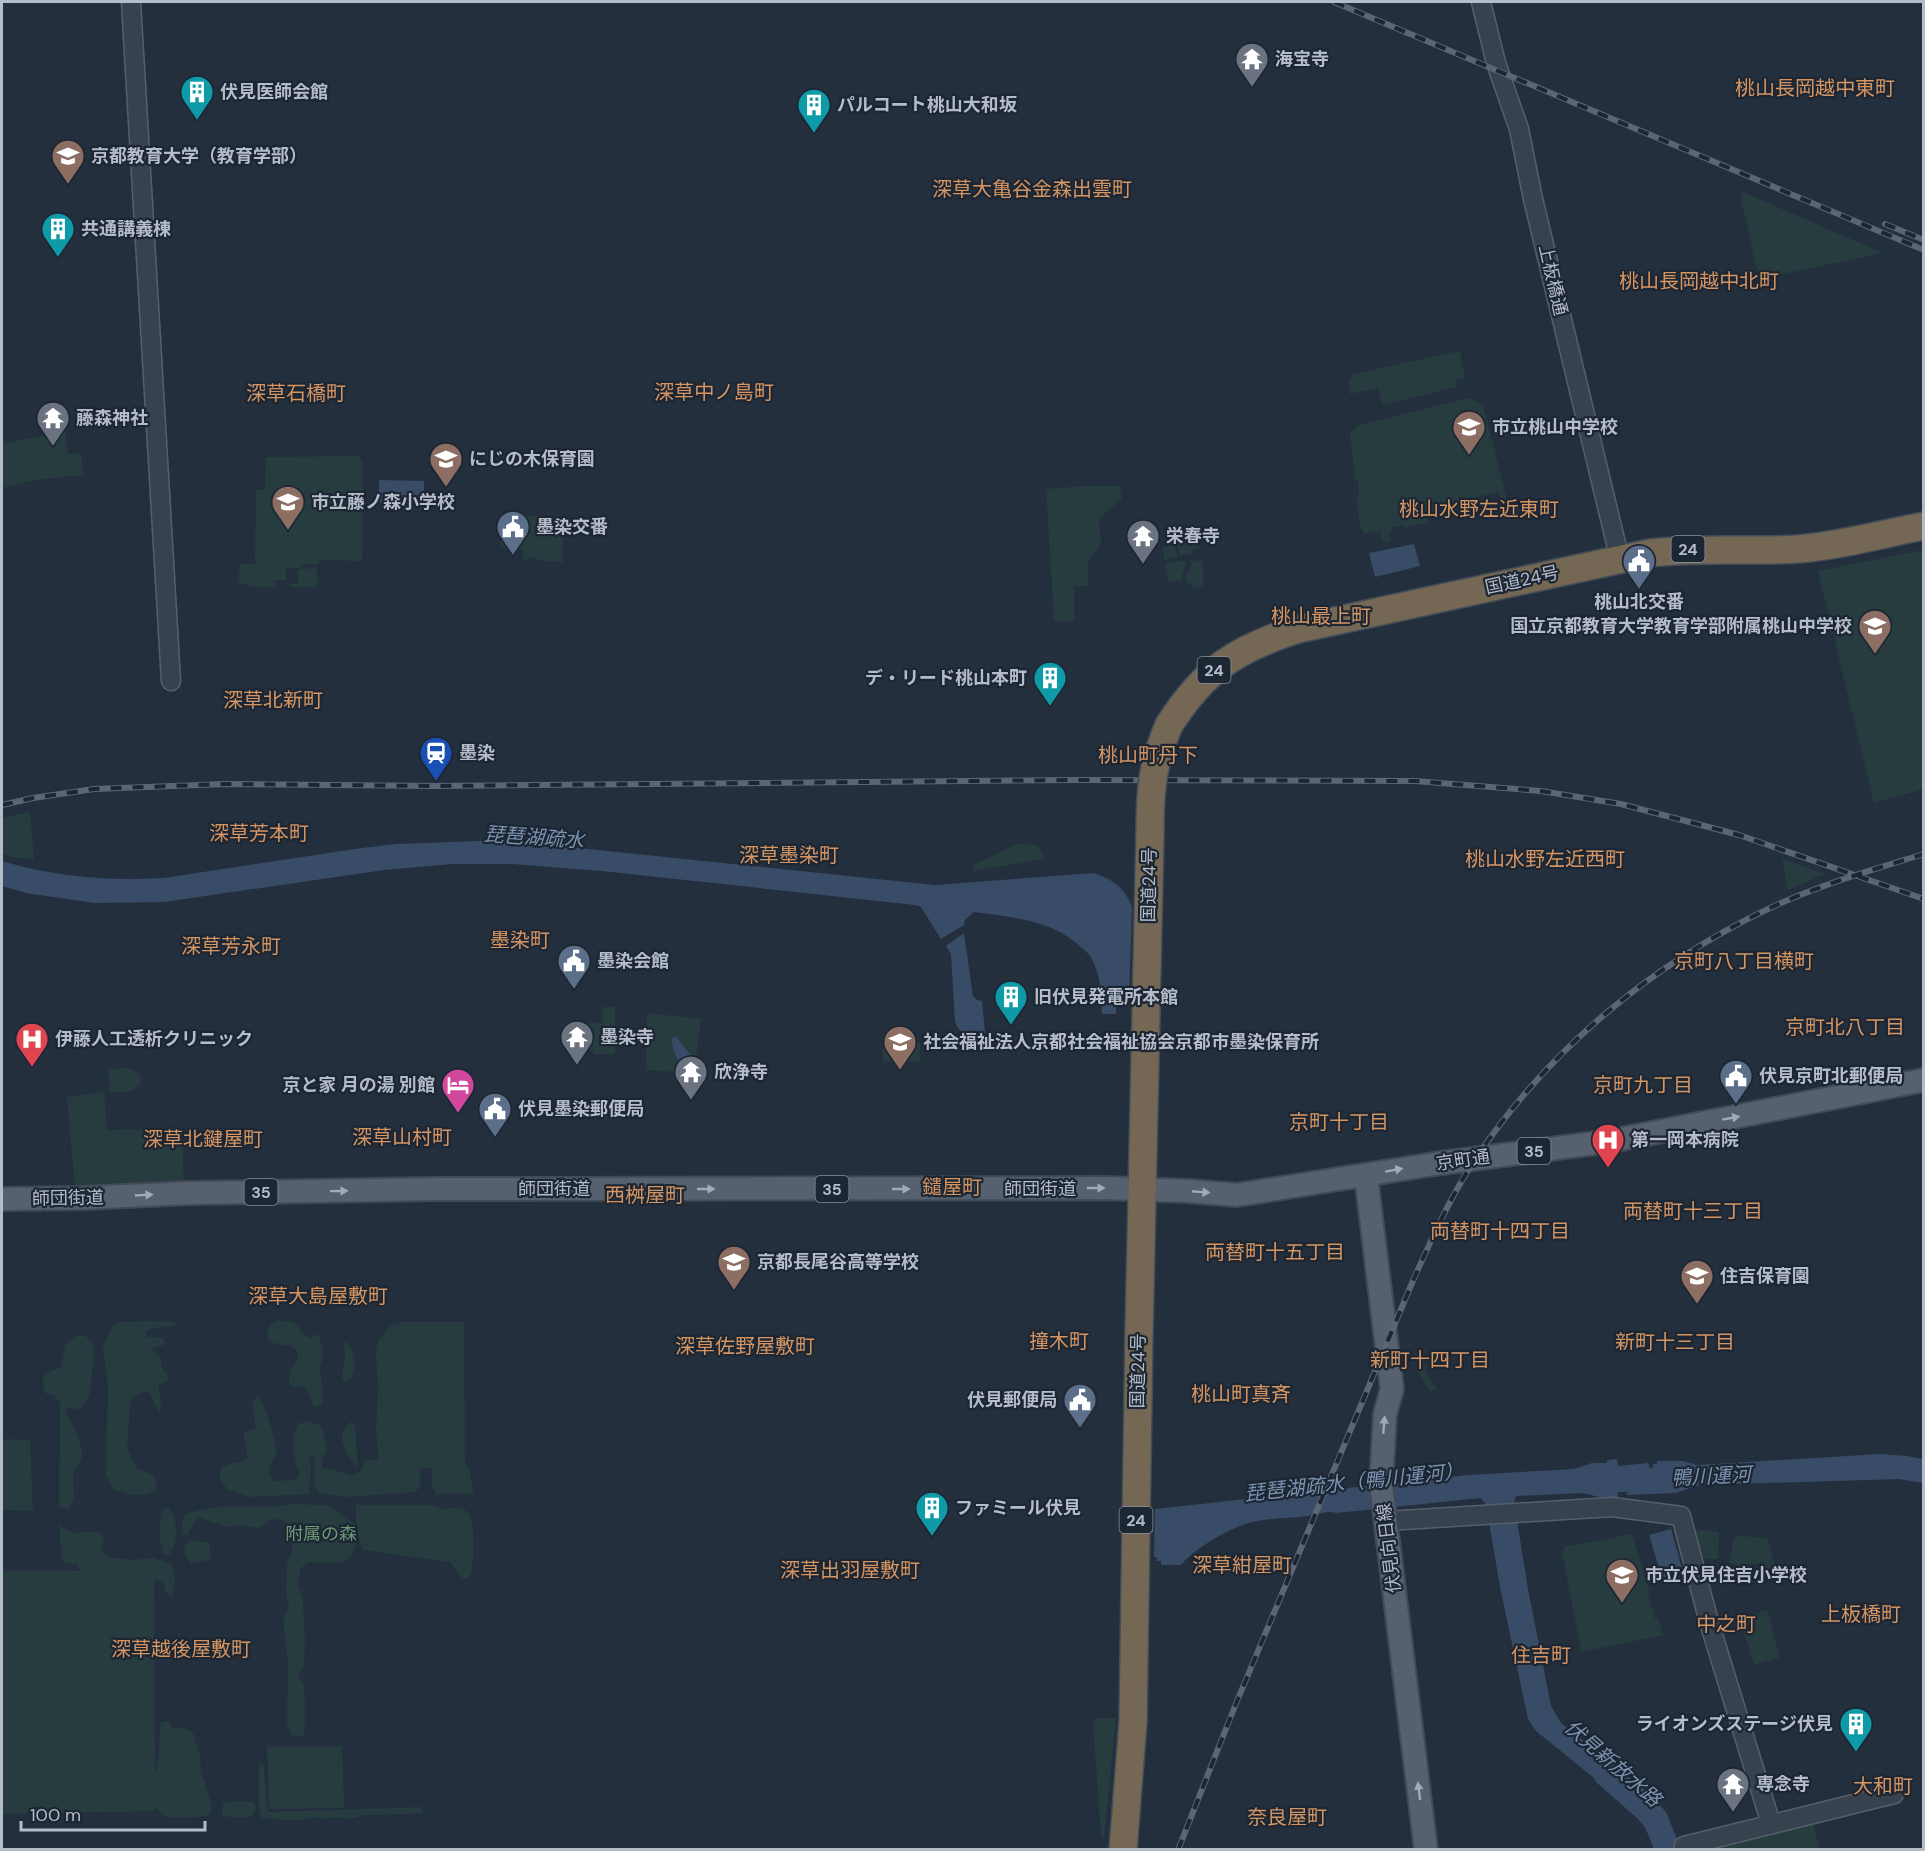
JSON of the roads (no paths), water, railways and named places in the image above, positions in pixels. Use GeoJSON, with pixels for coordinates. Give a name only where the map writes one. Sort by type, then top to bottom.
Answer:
{"type":"FeatureCollection","features":[{"type":"Feature","properties":{"kind":"highway","name":"国道24号"},"geometry":{"type":"LineString","coordinates":[[1123,1850],[1133,1730],[1150,790],[1160,747],[1169,725],[1184,702],[1215,669],[1231,657],[1299,628],[1620,560],[1683,549],[1767,550],[1815,547],[1923,526]]}},
{"type":"Feature","properties":{"kind":"main road","name":"京町通"},"geometry":{"type":"LineString","coordinates":[[1142,1190],[1237,1195],[1445,1162],[1611,1141],[1923,1080]]}},
{"type":"Feature","properties":{"kind":"main road","name":"伏見向日線"},"geometry":{"type":"LineString","coordinates":[[1366,1176],[1392,1389],[1385,1414],[1381,1484],[1426,1850]]}},
{"type":"Feature","properties":{"kind":"main road","name":"師団街道"},"geometry":{"type":"LineString","coordinates":[[2,1199],[435,1189],[1142,1190]]}},
{"type":"Feature","properties":{"kind":"street"},"geometry":{"type":"LineString","coordinates":[[131,2],[171,681]]}},
{"type":"Feature","properties":{"kind":"street","name":"上板橋通"},"geometry":{"type":"LineString","coordinates":[[1481,2],[1496,63],[1519,129],[1533,199],[1620,560]]}},
{"type":"Feature","properties":{"kind":"street"},"geometry":{"type":"LineString","coordinates":[[1386,1516],[1485,1514],[1612,1507],[1681,1516],[1709,1622],[1772,1824]]}},
{"type":"Feature","properties":{"kind":"street"},"geometry":{"type":"LineString","coordinates":[[1684,1846],[1894,1794]]}},
{"type":"Feature","properties":{"kind":"water"},"geometry":{"type":"Polygon","coordinates":[[[379,480],[424,481],[424,503],[379,502],[379,480]]]}},
{"type":"Feature","properties":{"kind":"water"},"geometry":{"type":"Polygon","coordinates":[[[1414,544],[1420,566],[1375,577],[1369,553],[1414,544]]]}},
{"type":"Feature","properties":{"kind":"water"},"geometry":{"type":"Polygon","coordinates":[[[511,841],[935,885],[1093,873],[1117,885],[1130,901],[1132,908],[1129,997],[1118,997],[1116,1014],[1102,1014],[1099,979],[1090,956],[1072,939],[1032,921],[974,912],[965,920],[964,925],[941,939],[921,907],[915,905],[602,871],[512,864],[452,864],[384,870],[164,902],[95,903],[26,893],[2,886],[2,861],[42,871],[82,877],[164,878],[362,848],[397,844],[511,841]]]}},
{"type":"Feature","properties":{"kind":"water"},"geometry":{"type":"Polygon","coordinates":[[[964,933],[973,996],[982,1001],[985,1033],[983,1039],[966,1035],[955,1022],[951,954],[946,946],[964,933]]]}},
{"type":"Feature","properties":{"kind":"water"},"geometry":{"type":"Polygon","coordinates":[[[676,1037],[693,1058],[693,1066],[683,1063],[676,1056],[672,1038],[676,1037]]]}},
{"type":"Feature","properties":{"kind":"water"},"geometry":{"type":"Polygon","coordinates":[[[1880,1454],[1923,1459],[1923,1483],[1899,1479],[1699,1485],[1676,1493],[1627,1495],[1626,1477],[1653,1476],[1653,1464],[1657,1464],[1657,1461],[1683,1461],[1697,1465],[1880,1454]]]}},
{"type":"Feature","properties":{"kind":"water"},"geometry":{"type":"Polygon","coordinates":[[[1617,1459],[1618,1466],[1649,1463],[1649,1473],[1617,1474],[1618,1497],[1603,1498],[1583,1493],[1516,1496],[1514,1502],[1528,1589],[1551,1706],[1561,1723],[1651,1795],[1666,1812],[1681,1849],[1654,1849],[1645,1827],[1637,1818],[1594,1778],[1536,1731],[1528,1719],[1500,1587],[1486,1504],[1481,1498],[1336,1513],[1326,1512],[1257,1521],[1216,1538],[1196,1551],[1181,1565],[1161,1565],[1161,1561],[1157,1561],[1157,1557],[1154,1557],[1155,1509],[1468,1475],[1574,1469],[1617,1459]]]}},
{"type":"Feature","properties":{"kind":"water"},"geometry":{"type":"Polygon","coordinates":[[[1671,1529],[1683,1572],[1662,1578],[1649,1535],[1671,1529]]]}},
{"type":"Feature","properties":{"kind":"waterway","name":"鴨川運河"},"geometry":{"type":"LineString","coordinates":[[1587,1483],[1656,1479]]}},
{"type":"Feature","properties":{"kind":"railway"},"geometry":{"type":"LineString","coordinates":[[1334,2],[1924,250]]}},
{"type":"Feature","properties":{"kind":"railway"},"geometry":{"type":"LineString","coordinates":[[1885,224],[1924,240]]}},
{"type":"Feature","properties":{"kind":"railway"},"geometry":{"type":"LineString","coordinates":[[2,805],[94,789],[225,784],[436,786],[1077,780],[1415,781],[1541,791],[1621,804],[1739,835],[1924,899]]}},
{"type":"Feature","properties":{"kind":"railway"},"geometry":{"type":"LineString","coordinates":[[1178,1850],[1235,1706],[1419,1267],[1458,1188],[1505,1118],[1536,1081],[1606,1013],[1685,955],[1726,930],[1807,892],[1924,854]]}},
{"type":"Feature","properties":{"kind":"place","name":"海宝寺"},"geometry":{"type":"Point","coordinates":[1252,88]}},
{"type":"Feature","properties":{"kind":"place","name":"伏見医師会館"},"geometry":{"type":"Point","coordinates":[197,121]}},
{"type":"Feature","properties":{"kind":"place","name":"パルコート桃山大和坂"},"geometry":{"type":"Point","coordinates":[814,134]}},
{"type":"Feature","properties":{"kind":"place","name":"京都教育大学（教育学部）"},"geometry":{"type":"Point","coordinates":[68,185]}},
{"type":"Feature","properties":{"kind":"place","name":"共通講義棟"},"geometry":{"type":"Point","coordinates":[58,258]}},
{"type":"Feature","properties":{"kind":"place","name":"藤森神社"},"geometry":{"type":"Point","coordinates":[53,447]}},
{"type":"Feature","properties":{"kind":"place","name":"市立桃山中学校"},"geometry":{"type":"Point","coordinates":[1469,456]}},
{"type":"Feature","properties":{"kind":"place","name":"にじの木保育園"},"geometry":{"type":"Point","coordinates":[446,488]}},
{"type":"Feature","properties":{"kind":"place","name":"市立藤ノ森小学校"},"geometry":{"type":"Point","coordinates":[288,531]}},
{"type":"Feature","properties":{"kind":"place","name":"墨染交番"},"geometry":{"type":"Point","coordinates":[513,556]}},
{"type":"Feature","properties":{"kind":"place","name":"栄春寺"},"geometry":{"type":"Point","coordinates":[1143,565]}},
{"type":"Feature","properties":{"kind":"place","name":"桃山北交番"},"geometry":{"type":"Point","coordinates":[1639,590]}},
{"type":"Feature","properties":{"kind":"place","name":"国立京都教育大学教育学部附属桃山中学校"},"geometry":{"type":"Point","coordinates":[1875,655]}},
{"type":"Feature","properties":{"kind":"place","name":"デ・リード桃山本町"},"geometry":{"type":"Point","coordinates":[1050,707]}},
{"type":"Feature","properties":{"kind":"place","name":"墨染"},"geometry":{"type":"Point","coordinates":[436,782]}},
{"type":"Feature","properties":{"kind":"place","name":"墨染会館"},"geometry":{"type":"Point","coordinates":[574,990]}},
{"type":"Feature","properties":{"kind":"place","name":"旧伏見発電所本館"},"geometry":{"type":"Point","coordinates":[1011,1026]}},
{"type":"Feature","properties":{"kind":"place","name":"墨染寺"},"geometry":{"type":"Point","coordinates":[577,1066]}},
{"type":"Feature","properties":{"kind":"place","name":"伊藤人工透析クリニック"},"geometry":{"type":"Point","coordinates":[32,1068]}},
{"type":"Feature","properties":{"kind":"place","name":"社会福祉法人京都社会福祉協会京都市墨染保育所"},"geometry":{"type":"Point","coordinates":[900,1071]}},
{"type":"Feature","properties":{"kind":"place","name":"欣浄寺"},"geometry":{"type":"Point","coordinates":[691,1101]}},
{"type":"Feature","properties":{"kind":"place","name":"伏見京町北郵便局"},"geometry":{"type":"Point","coordinates":[1736,1105]}},
{"type":"Feature","properties":{"kind":"place","name":"京と家 月の湯 別館"},"geometry":{"type":"Point","coordinates":[458,1114]}},
{"type":"Feature","properties":{"kind":"place","name":"伏見墨染郵便局"},"geometry":{"type":"Point","coordinates":[495,1138]}},
{"type":"Feature","properties":{"kind":"place","name":"第一岡本病院"},"geometry":{"type":"Point","coordinates":[1608,1169]}},
{"type":"Feature","properties":{"kind":"place","name":"京都長尾谷高等学校"},"geometry":{"type":"Point","coordinates":[734,1291]}},
{"type":"Feature","properties":{"kind":"place","name":"住吉保育園"},"geometry":{"type":"Point","coordinates":[1697,1305]}},
{"type":"Feature","properties":{"kind":"place","name":"伏見郵便局"},"geometry":{"type":"Point","coordinates":[1080,1429]}},
{"type":"Feature","properties":{"kind":"place","name":"ファミール伏見"},"geometry":{"type":"Point","coordinates":[932,1537]}},
{"type":"Feature","properties":{"kind":"place","name":"市立伏見住吉小学校"},"geometry":{"type":"Point","coordinates":[1622,1604]}},
{"type":"Feature","properties":{"kind":"place","name":"ライオンズステージ伏見"},"geometry":{"type":"Point","coordinates":[1856,1753]}},
{"type":"Feature","properties":{"kind":"place","name":"専念寺"},"geometry":{"type":"Point","coordinates":[1733,1813]}},
{"type":"Feature","properties":{"kind":"district","name":"桃山長岡越中東町"},"geometry":{"type":"Point","coordinates":[1815,88]}},
{"type":"Feature","properties":{"kind":"district","name":"深草大亀谷金森出雲町"},"geometry":{"type":"Point","coordinates":[1032,189]}},
{"type":"Feature","properties":{"kind":"district","name":"桃山長岡越中北町"},"geometry":{"type":"Point","coordinates":[1699,281]}},
{"type":"Feature","properties":{"kind":"district","name":"深草中ノ島町"},"geometry":{"type":"Point","coordinates":[714,392]}},
{"type":"Feature","properties":{"kind":"district","name":"深草石橋町"},"geometry":{"type":"Point","coordinates":[296,393]}},
{"type":"Feature","properties":{"kind":"district","name":"桃山水野左近東町"},"geometry":{"type":"Point","coordinates":[1479,509]}},
{"type":"Feature","properties":{"kind":"district","name":"桃山最上町"},"geometry":{"type":"Point","coordinates":[1321,616]}},
{"type":"Feature","properties":{"kind":"district","name":"深草北新町"},"geometry":{"type":"Point","coordinates":[273,700]}},
{"type":"Feature","properties":{"kind":"district","name":"桃山町丹下"},"geometry":{"type":"Point","coordinates":[1148,755]}},
{"type":"Feature","properties":{"kind":"district","name":"深草芳本町"},"geometry":{"type":"Point","coordinates":[259,833]}},
{"type":"Feature","properties":{"kind":"district","name":"深草墨染町"},"geometry":{"type":"Point","coordinates":[789,855]}},
{"type":"Feature","properties":{"kind":"district","name":"桃山水野左近西町"},"geometry":{"type":"Point","coordinates":[1545,859]}},
{"type":"Feature","properties":{"kind":"district","name":"墨染町"},"geometry":{"type":"Point","coordinates":[520,940]}},
{"type":"Feature","properties":{"kind":"district","name":"深草芳永町"},"geometry":{"type":"Point","coordinates":[231,946]}},
{"type":"Feature","properties":{"kind":"district","name":"京町八丁目横町"},"geometry":{"type":"Point","coordinates":[1744,961]}},
{"type":"Feature","properties":{"kind":"district","name":"京町北八丁目"},"geometry":{"type":"Point","coordinates":[1845,1027]}},
{"type":"Feature","properties":{"kind":"district","name":"京町九丁目"},"geometry":{"type":"Point","coordinates":[1643,1085]}},
{"type":"Feature","properties":{"kind":"district","name":"京町十丁目"},"geometry":{"type":"Point","coordinates":[1339,1122]}},
{"type":"Feature","properties":{"kind":"district","name":"深草山村町"},"geometry":{"type":"Point","coordinates":[402,1137]}},
{"type":"Feature","properties":{"kind":"district","name":"深草北鍵屋町"},"geometry":{"type":"Point","coordinates":[203,1139]}},
{"type":"Feature","properties":{"kind":"district","name":"鑓屋町"},"geometry":{"type":"Point","coordinates":[952,1187]}},
{"type":"Feature","properties":{"kind":"district","name":"西桝屋町"},"geometry":{"type":"Point","coordinates":[645,1195]}},
{"type":"Feature","properties":{"kind":"district","name":"両替町十三丁目"},"geometry":{"type":"Point","coordinates":[1693,1211]}},
{"type":"Feature","properties":{"kind":"district","name":"両替町十四丁目"},"geometry":{"type":"Point","coordinates":[1500,1231]}},
{"type":"Feature","properties":{"kind":"district","name":"両替町十五丁目"},"geometry":{"type":"Point","coordinates":[1275,1252]}},
{"type":"Feature","properties":{"kind":"district","name":"深草大島屋敷町"},"geometry":{"type":"Point","coordinates":[318,1296]}},
{"type":"Feature","properties":{"kind":"district","name":"撞木町"},"geometry":{"type":"Point","coordinates":[1059,1341]}},
{"type":"Feature","properties":{"kind":"district","name":"新町十三丁目"},"geometry":{"type":"Point","coordinates":[1675,1342]}},
{"type":"Feature","properties":{"kind":"district","name":"深草佐野屋敷町"},"geometry":{"type":"Point","coordinates":[745,1346]}},
{"type":"Feature","properties":{"kind":"district","name":"新町十四丁目"},"geometry":{"type":"Point","coordinates":[1430,1360]}},
{"type":"Feature","properties":{"kind":"district","name":"桃山町真斉"},"geometry":{"type":"Point","coordinates":[1241,1394]}},
{"type":"Feature","properties":{"kind":"district","name":"深草紺屋町"},"geometry":{"type":"Point","coordinates":[1242,1565]}},
{"type":"Feature","properties":{"kind":"district","name":"深草出羽屋敷町"},"geometry":{"type":"Point","coordinates":[850,1570]}},
{"type":"Feature","properties":{"kind":"district","name":"上板橋町"},"geometry":{"type":"Point","coordinates":[1861,1614]}},
{"type":"Feature","properties":{"kind":"district","name":"中之町"},"geometry":{"type":"Point","coordinates":[1726,1624]}},
{"type":"Feature","properties":{"kind":"district","name":"深草越後屋敷町"},"geometry":{"type":"Point","coordinates":[181,1649]}},
{"type":"Feature","properties":{"kind":"district","name":"住吉町"},"geometry":{"type":"Point","coordinates":[1541,1655]}},
{"type":"Feature","properties":{"kind":"district","name":"大和町"},"geometry":{"type":"Point","coordinates":[1883,1786]}},
{"type":"Feature","properties":{"kind":"district","name":"奈良屋町"},"geometry":{"type":"Point","coordinates":[1287,1817]}},
{"type":"Feature","properties":{"kind":"water label","name":"琵琶湖疏水"},"geometry":{"type":"Point","coordinates":[534,837]}},
{"type":"Feature","properties":{"kind":"water label","name":"琵琶湖疏水（鴨川運河）"},"geometry":{"type":"Point","coordinates":[1354,1482]}},
{"type":"Feature","properties":{"kind":"water label","name":"伏見新放水路"},"geometry":{"type":"Point","coordinates":[1613,1763]}},
{"type":"Feature","properties":{"kind":"park label","name":"附属の森"},"geometry":{"type":"Point","coordinates":[321,1534]}}]}
